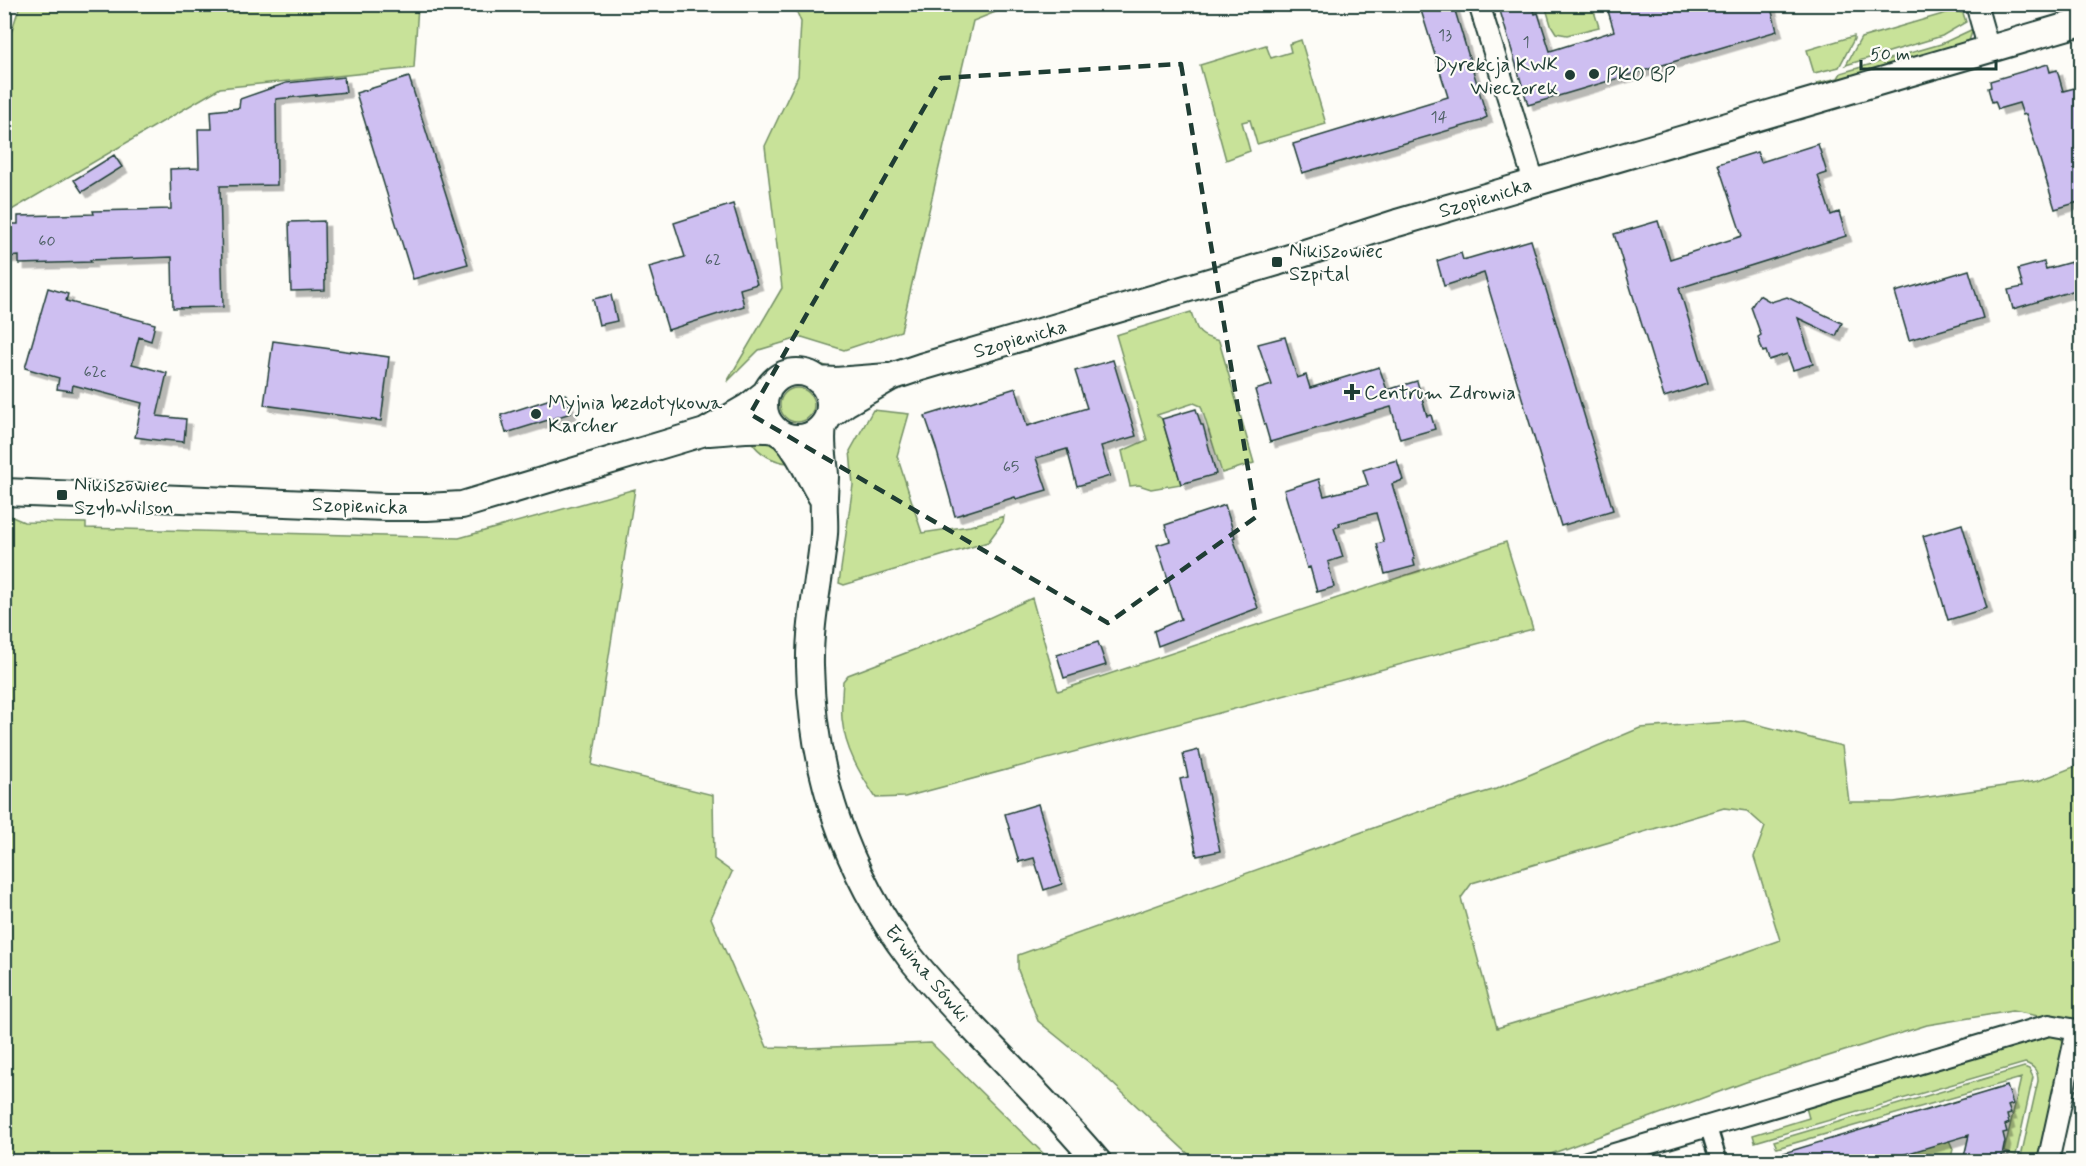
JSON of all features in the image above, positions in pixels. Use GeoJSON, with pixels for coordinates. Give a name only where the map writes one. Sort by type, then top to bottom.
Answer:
{"type":"FeatureCollection","features":[{"type":"Feature","properties":{"kind":"street"},"geometry":{"type":"LineString","coordinates":[[1479,4],[1534,182]]}},
{"type":"Feature","properties":{"kind":"street"},"geometry":{"type":"LineString","coordinates":[[1976,4],[1989,50]]}},
{"type":"Feature","properties":{"kind":"street","name":"Szopienicka"},"geometry":{"type":"LineString","coordinates":[[818,380],[891,377],[1277,262],[1534,182],[2082,22]]}},
{"type":"Feature","properties":{"kind":"street"},"geometry":{"type":"LineString","coordinates":[[780,433],[795,438],[805,437],[815,433],[825,421],[830,406],[828,396],[818,380],[809,375],[789,374],[780,377],[772,384],[764,402],[769,422],[780,433],[794,446],[813,484],[824,499]]}},
{"type":"Feature","properties":{"kind":"street","name":"Szopienicka"},"geometry":{"type":"LineString","coordinates":[[825,421],[846,403],[891,377]]}},
{"type":"Feature","properties":{"kind":"street","name":"Szopienicka"},"geometry":{"type":"LineString","coordinates":[[4,492],[386,507],[462,505],[705,432],[767,392]]}},
{"type":"Feature","properties":{"kind":"street","name":"Erwina Sówki"},"geometry":{"type":"LineString","coordinates":[[825,421],[821,438],[825,476],[824,532],[811,630],[811,694],[816,741],[825,781],[849,854],[886,924],[922,972],[1098,1161]]}},
{"type":"Feature","properties":{"kind":"street","name":"Szopienicka"},"geometry":{"type":"LineString","coordinates":[[705,432],[764,428],[780,433]]}},
{"type":"Feature","properties":{"kind":"street"},"geometry":{"type":"LineString","coordinates":[[1587,1161],[2049,1025],[2077,1030],[2048,1161]]}},
{"type":"Feature","properties":{"kind":"street"},"geometry":{"type":"LineString","coordinates":[[1708,1126],[1719,1161]]}},
{"type":"Feature","properties":{"kind":"highlighted area"},"geometry":{"type":"Polygon","coordinates":[[[1181,64],[1256,517],[1108,623],[750,414],[941,78],[1181,64]]]}},
{"type":"Feature","properties":{"kind":"green space"},"geometry":{"type":"Polygon","coordinates":[[[20,5],[418,5],[414,68],[220,88],[5,214],[5,51],[20,5]]]}},
{"type":"Feature","properties":{"kind":"green space"},"geometry":{"type":"Polygon","coordinates":[[[794,5],[1013,5],[973,21],[901,331],[844,350],[802,337],[759,350],[727,382],[782,288],[765,146],[798,76],[801,22],[794,5]]]}},
{"type":"Feature","properties":{"kind":"green space"},"geometry":{"type":"Polygon","coordinates":[[[1545,5],[1592,5],[1599,27],[1567,35],[1556,33],[1545,5]]]}},
{"type":"Feature","properties":{"kind":"green space"},"geometry":{"type":"Polygon","coordinates":[[[1953,11],[1963,13],[1966,22],[1942,36],[1846,65],[1861,38],[1953,11]]]}},
{"type":"Feature","properties":{"kind":"green space"},"geometry":{"type":"Polygon","coordinates":[[[1973,29],[1969,41],[1964,46],[1826,89],[1817,83],[1838,78],[1841,73],[1941,44],[1973,29]]]}},
{"type":"Feature","properties":{"kind":"green space"},"geometry":{"type":"Polygon","coordinates":[[[1854,36],[1839,67],[1814,73],[1807,50],[1854,36]]]}},
{"type":"Feature","properties":{"kind":"green space"},"geometry":{"type":"Polygon","coordinates":[[[1301,40],[1326,124],[1257,144],[1250,120],[1242,122],[1250,151],[1226,160],[1200,65],[1266,45],[1271,58],[1291,52],[1289,44],[1301,40]]]}},
{"type":"Feature","properties":{"kind":"green space"},"geometry":{"type":"Polygon","coordinates":[[[1191,312],[1199,332],[1219,341],[1254,463],[1222,473],[1201,406],[1194,403],[1157,415],[1162,419],[1181,484],[1151,489],[1139,485],[1130,486],[1122,451],[1147,440],[1116,335],[1191,312]]]}},
{"type":"Feature","properties":{"kind":"green space"},"geometry":{"type":"Polygon","coordinates":[[[796,358],[841,370],[824,372],[800,364],[789,364],[773,371],[750,390],[769,368],[780,362],[796,358]]]}},
{"type":"Feature","properties":{"kind":"green space"},"geometry":{"type":"Polygon","coordinates":[[[797,388],[809,393],[814,405],[809,417],[797,422],[785,417],[780,405],[785,393],[797,388]]]}},
{"type":"Feature","properties":{"kind":"green space"},"geometry":{"type":"Polygon","coordinates":[[[873,410],[909,414],[897,456],[922,533],[970,526],[1004,516],[1003,522],[988,542],[844,585],[839,583],[853,485],[850,451],[873,410]]]}},
{"type":"Feature","properties":{"kind":"green space"},"geometry":{"type":"Polygon","coordinates":[[[773,439],[789,463],[767,457],[751,441],[773,439]]]}},
{"type":"Feature","properties":{"kind":"green space"},"geometry":{"type":"Polygon","coordinates":[[[635,489],[592,765],[713,795],[714,859],[732,872],[711,918],[767,1047],[806,1048],[931,1043],[1051,1161],[5,1161],[5,514],[24,522],[86,523],[86,528],[459,538],[635,489]]]}},
{"type":"Feature","properties":{"kind":"green space"},"geometry":{"type":"Polygon","coordinates":[[[1506,542],[1533,629],[905,797],[876,798],[859,770],[846,741],[842,705],[843,681],[848,675],[945,638],[1032,598],[1058,691],[1506,542]]]}},
{"type":"Feature","properties":{"kind":"green space"},"geometry":{"type":"Polygon","coordinates":[[[1744,721],[1842,746],[1849,802],[1894,802],[2038,781],[2081,764],[2081,1024],[2012,1011],[1927,1025],[1746,1082],[1532,1161],[1196,1161],[1096,1068],[1038,1021],[1018,970],[1018,955],[1418,812],[1496,789],[1640,728],[1744,721]],[[1724,808],[1472,883],[1461,898],[1497,1028],[1704,967],[1780,940],[1754,857],[1765,827],[1747,811],[1724,808]]]}},
{"type":"Feature","properties":{"kind":"green space"},"geometry":{"type":"Polygon","coordinates":[[[2045,1033],[2058,1035],[2064,1042],[2041,1161],[2020,1161],[2038,1081],[2035,1069],[2025,1063],[1755,1142],[1753,1135],[1809,1118],[1805,1104],[2045,1033]]]}},
{"type":"Feature","properties":{"kind":"green space"},"geometry":{"type":"Polygon","coordinates":[[[2024,1067],[2029,1069],[2033,1077],[2016,1155],[2004,1152],[2021,1078],[1777,1148],[1774,1141],[2024,1067]]]}},
{"type":"Feature","properties":{"kind":"green space"},"geometry":{"type":"Polygon","coordinates":[[[1949,1140],[1953,1149],[1951,1158],[1938,1162],[1915,1161],[1913,1151],[1949,1140]]]}},
{"type":"Feature","properties":{"kind":"building"},"geometry":{"type":"Polygon","coordinates":[[[1419,4],[1453,4],[1487,117],[1481,121],[1302,173],[1293,144],[1448,97],[1419,4]]]}},
{"type":"Feature","properties":{"kind":"building"},"geometry":{"type":"Polygon","coordinates":[[[1498,4],[1532,4],[1535,14],[1538,13],[1550,51],[1614,31],[1606,4],[1770,4],[1777,31],[1528,105],[1498,4]]]}},
{"type":"Feature","properties":{"kind":"building"},"geometry":{"type":"Polygon","coordinates":[[[2048,64],[2050,72],[2057,70],[2063,91],[2082,86],[2082,201],[2055,209],[2026,114],[2023,115],[2019,103],[1998,109],[1995,101],[1992,102],[1988,88],[1991,87],[1990,81],[2048,64]]]}},
{"type":"Feature","properties":{"kind":"building"},"geometry":{"type":"Polygon","coordinates":[[[344,77],[346,92],[276,99],[277,185],[220,186],[223,307],[173,308],[172,257],[19,264],[19,256],[4,257],[4,224],[18,224],[18,216],[171,209],[170,169],[199,168],[198,129],[212,129],[211,111],[239,108],[240,99],[286,83],[344,77]]]}},
{"type":"Feature","properties":{"kind":"building"},"geometry":{"type":"Polygon","coordinates":[[[409,77],[468,264],[413,279],[356,93],[409,77]]]}},
{"type":"Feature","properties":{"kind":"building"},"geometry":{"type":"Polygon","coordinates":[[[1818,144],[1827,173],[1818,176],[1831,215],[1839,212],[1846,236],[1679,288],[1708,383],[1664,397],[1614,234],[1658,221],[1670,259],[1742,236],[1718,164],[1757,152],[1761,162],[1818,144]]]}},
{"type":"Feature","properties":{"kind":"building"},"geometry":{"type":"Polygon","coordinates":[[[114,155],[122,167],[82,192],[74,180],[114,155]]]}},
{"type":"Feature","properties":{"kind":"building"},"geometry":{"type":"Polygon","coordinates":[[[733,204],[757,284],[740,289],[744,306],[668,330],[649,267],[685,257],[674,223],[733,204]]]}},
{"type":"Feature","properties":{"kind":"building"},"geometry":{"type":"Polygon","coordinates":[[[324,221],[325,290],[291,291],[289,222],[324,221]]]}},
{"type":"Feature","properties":{"kind":"building"},"geometry":{"type":"Polygon","coordinates":[[[1531,240],[1613,510],[1561,526],[1484,273],[1444,286],[1437,261],[1461,253],[1463,260],[1531,240]]]}},
{"type":"Feature","properties":{"kind":"building"},"geometry":{"type":"Polygon","coordinates":[[[2082,259],[2082,288],[2013,309],[2008,290],[2023,287],[2018,269],[2044,262],[2046,269],[2082,259]]]}},
{"type":"Feature","properties":{"kind":"building"},"geometry":{"type":"Polygon","coordinates":[[[1969,270],[1983,318],[1909,340],[1895,292],[1969,270]]]}},
{"type":"Feature","properties":{"kind":"building"},"geometry":{"type":"Polygon","coordinates":[[[48,288],[68,294],[66,301],[155,324],[151,341],[139,337],[132,364],[167,373],[157,416],[186,419],[184,442],[135,437],[142,403],[73,385],[72,391],[57,389],[59,378],[25,368],[48,288]]]}},
{"type":"Feature","properties":{"kind":"building"},"geometry":{"type":"Polygon","coordinates":[[[611,295],[617,321],[599,325],[593,299],[611,295]]]}},
{"type":"Feature","properties":{"kind":"building"},"geometry":{"type":"Polygon","coordinates":[[[1759,295],[1771,302],[1787,297],[1842,323],[1836,336],[1798,318],[1813,364],[1793,370],[1787,354],[1769,360],[1766,351],[1763,352],[1758,337],[1761,335],[1751,307],[1759,295]]]}},
{"type":"Feature","properties":{"kind":"building"},"geometry":{"type":"Polygon","coordinates":[[[1285,337],[1297,378],[1306,375],[1310,388],[1379,367],[1387,390],[1417,381],[1427,416],[1431,415],[1435,429],[1400,439],[1391,407],[1270,442],[1255,390],[1272,385],[1258,344],[1285,337]]]}},
{"type":"Feature","properties":{"kind":"building"},"geometry":{"type":"Polygon","coordinates":[[[273,341],[389,357],[381,421],[264,405],[273,341]]]}},
{"type":"Feature","properties":{"kind":"building"},"geometry":{"type":"Polygon","coordinates":[[[1113,360],[1136,436],[1101,446],[1110,476],[1077,486],[1067,449],[1036,458],[1047,490],[1016,499],[1015,497],[955,516],[925,416],[1016,388],[1027,426],[1087,408],[1075,371],[1113,360]]]}},
{"type":"Feature","properties":{"kind":"building","name":"Myjnia bezdotykowa Karcher"},"geometry":{"type":"Polygon","coordinates":[[[566,394],[571,413],[506,433],[501,415],[566,394]]]}},
{"type":"Feature","properties":{"kind":"building"},"geometry":{"type":"Polygon","coordinates":[[[1196,409],[1201,425],[1203,425],[1216,474],[1181,484],[1162,419],[1196,409]]]}},
{"type":"Feature","properties":{"kind":"building"},"geometry":{"type":"Polygon","coordinates":[[[1397,460],[1403,480],[1392,484],[1415,559],[1413,559],[1415,566],[1385,574],[1377,544],[1384,542],[1376,513],[1339,523],[1340,526],[1334,528],[1343,557],[1328,562],[1334,587],[1317,592],[1310,567],[1307,568],[1284,490],[1319,479],[1324,496],[1368,485],[1363,470],[1397,460]]]}},
{"type":"Feature","properties":{"kind":"building"},"geometry":{"type":"Polygon","coordinates":[[[1225,505],[1235,537],[1233,538],[1258,608],[1158,646],[1154,631],[1181,619],[1157,545],[1170,541],[1165,525],[1225,505]]]}},
{"type":"Feature","properties":{"kind":"building"},"geometry":{"type":"Polygon","coordinates":[[[1962,524],[1987,608],[1948,620],[1923,536],[1962,524]]]}},
{"type":"Feature","properties":{"kind":"building"},"geometry":{"type":"Polygon","coordinates":[[[1098,642],[1106,665],[1064,678],[1057,655],[1098,642]]]}},
{"type":"Feature","properties":{"kind":"building"},"geometry":{"type":"Polygon","coordinates":[[[1199,750],[1220,851],[1197,856],[1180,779],[1188,777],[1183,754],[1199,750]]]}},
{"type":"Feature","properties":{"kind":"building"},"geometry":{"type":"Polygon","coordinates":[[[1038,804],[1062,884],[1044,890],[1034,858],[1019,862],[1005,814],[1038,804]]]}},
{"type":"Feature","properties":{"kind":"building"},"geometry":{"type":"Polygon","coordinates":[[[2007,1086],[2013,1104],[2008,1106],[2011,1114],[2007,1115],[2009,1123],[2005,1125],[2007,1132],[2003,1133],[2005,1141],[2001,1161],[1963,1161],[1969,1135],[1882,1161],[1767,1161],[1767,1158],[2007,1086]]]}},
{"type":"Feature","properties":{"kind":"place","name":"PKO BP"},"geometry":{"type":"Point","coordinates":[1594,74]}},
{"type":"Feature","properties":{"kind":"place","name":"Dyrekcja KWK Wieczorek"},"geometry":{"type":"Point","coordinates":[1570,75]}},
{"type":"Feature","properties":{"kind":"place","name":"Nikiszowiec Szpital"},"geometry":{"type":"Point","coordinates":[1277,262]}},
{"type":"Feature","properties":{"kind":"place","name":"Centrum Zdrowia"},"geometry":{"type":"Point","coordinates":[1352,392]}},
{"type":"Feature","properties":{"kind":"place","name":"Myjnia bezdotykowa Karcher"},"geometry":{"type":"Point","coordinates":[536,414]}},
{"type":"Feature","properties":{"kind":"place","name":"Nikiszowiec Szyb Wilson"},"geometry":{"type":"Point","coordinates":[62,495]}}]}
